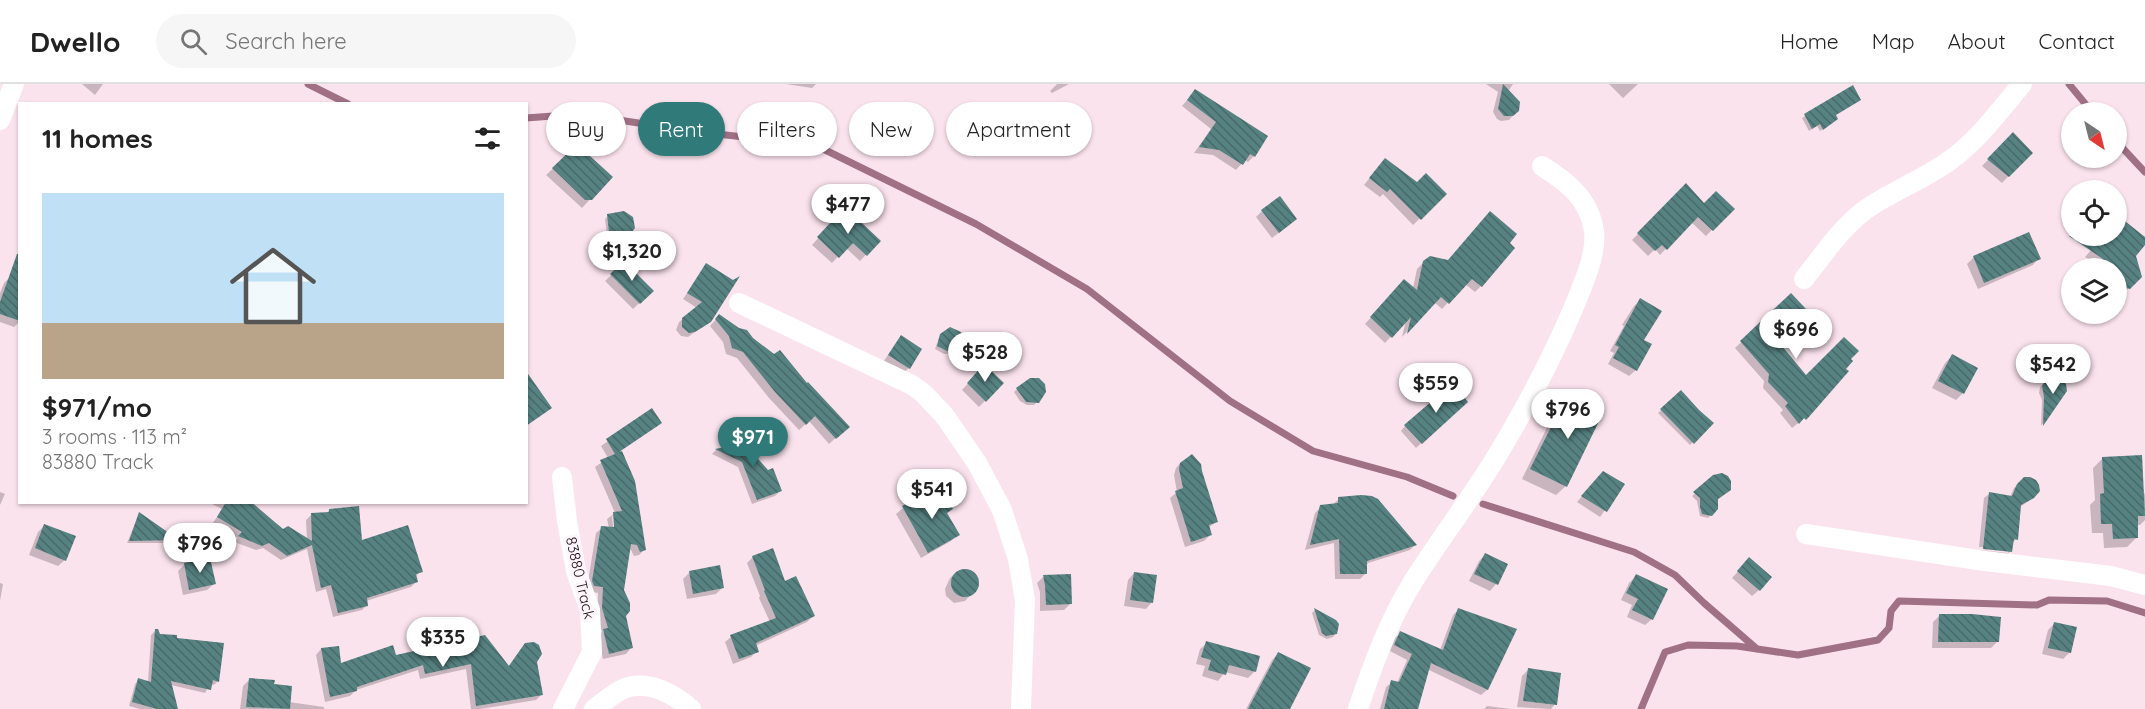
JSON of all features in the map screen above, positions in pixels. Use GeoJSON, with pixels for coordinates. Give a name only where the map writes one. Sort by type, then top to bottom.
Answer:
{"type":"FeatureCollection","features":[{"type":"Feature","properties":{"kind":"street"},"geometry":{"type":"LineString","coordinates":[[0,120],[14,84]]}},
{"type":"Feature","properties":{"kind":"street"},"geometry":{"type":"LineString","coordinates":[[1804,279],[1836,239],[1864,211],[1952,159],[1978,135],[2022,84]]}},
{"type":"Feature","properties":{"kind":"street"},"geometry":{"type":"LineString","coordinates":[[1358,709],[1376,655],[1394,615],[1414,580],[1495,458],[1557,346],[1584,284],[1594,244],[1591,219],[1582,199],[1570,184],[1542,166]]}},
{"type":"Feature","properties":{"kind":"street"},"geometry":{"type":"LineString","coordinates":[[739,303],[912,385],[924,393],[944,415],[977,463],[1002,510],[1018,559],[1025,600],[1021,709]]}},
{"type":"Feature","properties":{"kind":"street","name":"83880 Track"},"geometry":{"type":"LineString","coordinates":[[562,477],[576,571],[590,610],[592,652],[563,709]]}},
{"type":"Feature","properties":{"kind":"street"},"geometry":{"type":"LineString","coordinates":[[1806,534],[1985,561],[2111,576],[2145,585]]}},
{"type":"Feature","properties":{"kind":"street"},"geometry":{"type":"LineString","coordinates":[[594,709],[622,689],[637,685],[650,686],[663,691],[691,709]]}},
{"type":"Feature","properties":{"kind":"building"},"geometry":{"type":"Polygon","coordinates":[[[1503,84],[1520,102],[1519,111],[1513,116],[1504,116],[1498,109],[1503,84]]]}},
{"type":"Feature","properties":{"kind":"building"},"geometry":{"type":"Polygon","coordinates":[[[1853,85],[1861,100],[1836,115],[1838,119],[1823,130],[1820,124],[1812,129],[1804,114],[1853,85]]]}},
{"type":"Feature","properties":{"kind":"building"},"geometry":{"type":"Polygon","coordinates":[[[1195,89],[1268,136],[1255,157],[1250,154],[1243,165],[1219,150],[1199,147],[1216,122],[1187,100],[1195,89]]]}},
{"type":"Feature","properties":{"kind":"building"},"geometry":{"type":"Polygon","coordinates":[[[2013,132],[2033,153],[2009,177],[1987,159],[2013,132]]]}},
{"type":"Feature","properties":{"kind":"building"},"geometry":{"type":"Polygon","coordinates":[[[564,156],[590,156],[613,177],[592,200],[585,200],[552,168],[564,156]]]}},
{"type":"Feature","properties":{"kind":"building"},"geometry":{"type":"Polygon","coordinates":[[[1385,158],[1417,182],[1426,173],[1447,194],[1421,220],[1390,189],[1387,192],[1369,178],[1385,158]]]}},
{"type":"Feature","properties":{"kind":"building"},"geometry":{"type":"Polygon","coordinates":[[[1686,183],[1704,203],[1716,191],[1735,209],[1713,231],[1698,217],[1667,250],[1662,245],[1655,251],[1637,233],[1686,183]]]}},
{"type":"Feature","properties":{"kind":"building"},"geometry":{"type":"Polygon","coordinates":[[[1280,196],[1297,219],[1279,233],[1261,210],[1280,196]]]}},
{"type":"Feature","properties":{"kind":"building"},"geometry":{"type":"Polygon","coordinates":[[[845,207],[881,241],[867,256],[853,243],[839,258],[817,237],[845,207]]]}},
{"type":"Feature","properties":{"kind":"building"},"geometry":{"type":"Polygon","coordinates":[[[624,211],[633,217],[635,228],[624,242],[609,232],[607,214],[624,211]]]}},
{"type":"Feature","properties":{"kind":"building"},"geometry":{"type":"Polygon","coordinates":[[[1490,211],[1517,234],[1510,243],[1515,248],[1482,287],[1472,279],[1449,304],[1441,297],[1407,334],[1411,317],[1392,338],[1370,317],[1404,279],[1417,290],[1423,261],[1430,256],[1448,260],[1490,211]]]}},
{"type":"Feature","properties":{"kind":"building"},"geometry":{"type":"Polygon","coordinates":[[[2127,223],[2145,237],[2145,245],[2136,256],[2142,277],[2130,289],[2127,288],[2127,258],[2102,258],[2084,246],[2127,246],[2127,223]]]}},
{"type":"Feature","properties":{"kind":"building"},"geometry":{"type":"Polygon","coordinates":[[[2029,232],[2041,259],[1984,283],[1973,256],[2029,232]]]}},
{"type":"Feature","properties":{"kind":"building"},"geometry":{"type":"Polygon","coordinates":[[[18,254],[18,320],[0,314],[0,302],[18,254]]]}},
{"type":"Feature","properties":{"kind":"building"},"geometry":{"type":"Polygon","coordinates":[[[624,261],[654,291],[640,304],[610,274],[624,261]]]}},
{"type":"Feature","properties":{"kind":"building"},"geometry":{"type":"Polygon","coordinates":[[[706,263],[733,280],[740,276],[711,322],[689,333],[682,327],[682,318],[702,302],[687,293],[706,263]]]}},
{"type":"Feature","properties":{"kind":"building"},"geometry":{"type":"Polygon","coordinates":[[[1791,293],[1806,309],[1800,315],[1807,323],[1782,346],[1806,375],[1844,337],[1859,351],[1851,359],[1853,361],[1846,369],[1849,371],[1808,418],[1806,420],[1804,418],[1799,424],[1785,406],[1788,403],[1768,382],[1769,374],[1740,341],[1791,293]]]}},
{"type":"Feature","properties":{"kind":"building"},"geometry":{"type":"Polygon","coordinates":[[[1640,298],[1662,311],[1644,340],[1652,344],[1637,371],[1613,358],[1619,347],[1615,345],[1640,298]]]}},
{"type":"Feature","properties":{"kind":"building"},"geometry":{"type":"Polygon","coordinates":[[[719,314],[739,328],[747,330],[753,338],[774,354],[780,350],[807,383],[850,427],[836,439],[815,416],[806,425],[775,392],[743,352],[732,348],[729,336],[715,319],[719,314]]]}},
{"type":"Feature","properties":{"kind":"building"},"geometry":{"type":"Polygon","coordinates":[[[950,327],[961,332],[964,339],[962,351],[947,351],[937,346],[940,334],[950,327]]]}},
{"type":"Feature","properties":{"kind":"building"},"geometry":{"type":"Polygon","coordinates":[[[901,335],[922,349],[910,369],[888,355],[901,335]]]}},
{"type":"Feature","properties":{"kind":"building"},"geometry":{"type":"Polygon","coordinates":[[[1952,354],[1978,368],[1964,394],[1938,381],[1952,354]]]}},
{"type":"Feature","properties":{"kind":"building"},"geometry":{"type":"Polygon","coordinates":[[[984,364],[1004,383],[986,402],[967,383],[984,364]]]}},
{"type":"Feature","properties":{"kind":"building"},"geometry":{"type":"Polygon","coordinates":[[[528,374],[552,408],[528,425],[528,374]]]}},
{"type":"Feature","properties":{"kind":"building"},"geometry":{"type":"Polygon","coordinates":[[[2053,375],[2062,379],[2067,391],[2043,426],[2042,386],[2047,378],[2053,375]]]}},
{"type":"Feature","properties":{"kind":"building"},"geometry":{"type":"Polygon","coordinates":[[[1030,378],[1039,378],[1045,384],[1046,392],[1039,403],[1026,402],[1016,388],[1030,378]]]}},
{"type":"Feature","properties":{"kind":"building"},"geometry":{"type":"Polygon","coordinates":[[[1453,383],[1468,402],[1422,444],[1404,425],[1453,383]]]}},
{"type":"Feature","properties":{"kind":"building"},"geometry":{"type":"Polygon","coordinates":[[[1681,390],[1714,423],[1694,444],[1660,409],[1681,390]]]}},
{"type":"Feature","properties":{"kind":"building"},"geometry":{"type":"Polygon","coordinates":[[[1584,396],[1603,405],[1603,413],[1567,487],[1530,469],[1565,399],[1569,402],[1571,397],[1582,401],[1584,396]]]}},
{"type":"Feature","properties":{"kind":"building"},"geometry":{"type":"Polygon","coordinates":[[[652,408],[662,423],[619,452],[622,451],[635,481],[646,550],[640,552],[637,545],[631,544],[624,590],[630,603],[630,611],[626,616],[633,648],[609,654],[603,629],[608,628],[602,608],[603,587],[594,586],[592,581],[601,526],[614,527],[613,512],[622,511],[600,460],[615,454],[606,439],[652,408]]]}},
{"type":"Feature","properties":{"kind":"building"},"geometry":{"type":"Polygon","coordinates":[[[738,430],[752,452],[768,470],[773,468],[782,491],[757,500],[742,462],[715,449],[735,445],[731,434],[738,430]]]}},
{"type":"Feature","properties":{"kind":"building"},"geometry":{"type":"Polygon","coordinates":[[[1192,454],[1201,464],[1218,522],[1209,525],[1212,535],[1191,542],[1175,491],[1183,488],[1180,463],[1192,454]]]}},
{"type":"Feature","properties":{"kind":"building"},"geometry":{"type":"Polygon","coordinates":[[[2142,455],[2145,516],[2138,516],[2138,538],[2113,539],[2112,524],[2101,524],[2100,494],[2104,493],[2102,457],[2142,455]]]}},
{"type":"Feature","properties":{"kind":"building"},"geometry":{"type":"Polygon","coordinates":[[[1603,471],[1625,484],[1607,512],[1581,496],[1603,471]]]}},
{"type":"Feature","properties":{"kind":"building"},"geometry":{"type":"Polygon","coordinates":[[[1722,473],[1731,481],[1731,490],[1718,499],[1718,509],[1712,516],[1702,514],[1700,498],[1693,492],[1713,475],[1722,473]]]}},
{"type":"Feature","properties":{"kind":"building"},"geometry":{"type":"Polygon","coordinates":[[[2024,477],[2036,480],[2040,491],[2034,498],[2021,505],[2018,540],[2014,539],[2012,552],[1983,549],[1989,492],[2012,496],[2017,484],[2024,477]]]}},
{"type":"Feature","properties":{"kind":"building"},"geometry":{"type":"Polygon","coordinates":[[[933,489],[938,497],[944,493],[953,509],[947,513],[960,535],[928,553],[902,506],[933,489]]]}},
{"type":"Feature","properties":{"kind":"building"},"geometry":{"type":"Polygon","coordinates":[[[1361,495],[1378,499],[1417,545],[1367,561],[1367,574],[1340,574],[1339,539],[1310,545],[1320,505],[1338,503],[1338,497],[1361,495]]]}},
{"type":"Feature","properties":{"kind":"building"},"geometry":{"type":"Polygon","coordinates":[[[225,504],[253,504],[283,529],[288,526],[312,541],[311,513],[359,506],[362,540],[408,525],[423,572],[416,574],[418,582],[367,598],[368,606],[338,613],[331,585],[321,588],[312,545],[287,556],[269,543],[262,546],[238,536],[242,532],[217,517],[225,504]]]}},
{"type":"Feature","properties":{"kind":"building"},"geometry":{"type":"Polygon","coordinates":[[[139,512],[179,540],[129,541],[139,512]]]}},
{"type":"Feature","properties":{"kind":"building"},"geometry":{"type":"Polygon","coordinates":[[[44,524],[76,536],[66,561],[35,548],[44,524]]]}},
{"type":"Feature","properties":{"kind":"building"},"geometry":{"type":"Polygon","coordinates":[[[773,548],[785,581],[796,576],[815,616],[756,643],[759,652],[739,659],[730,635],[776,618],[752,556],[773,548]]]}},
{"type":"Feature","properties":{"kind":"building"},"geometry":{"type":"Polygon","coordinates":[[[1485,553],[1508,564],[1498,585],[1474,574],[1485,553]]]}},
{"type":"Feature","properties":{"kind":"building"},"geometry":{"type":"Polygon","coordinates":[[[1749,557],[1772,577],[1760,591],[1737,571],[1749,557]]]}},
{"type":"Feature","properties":{"kind":"building"},"geometry":{"type":"Polygon","coordinates":[[[210,558],[216,584],[189,590],[184,563],[210,558]]]}},
{"type":"Feature","properties":{"kind":"building"},"geometry":{"type":"Polygon","coordinates":[[[720,565],[724,588],[693,594],[689,571],[720,565]]]}},
{"type":"Feature","properties":{"kind":"building"},"geometry":{"type":"Polygon","coordinates":[[[965,569],[975,573],[979,583],[975,593],[965,597],[955,593],[951,583],[955,573],[965,569]]]}},
{"type":"Feature","properties":{"kind":"building"},"geometry":{"type":"Polygon","coordinates":[[[1134,572],[1157,575],[1153,603],[1130,600],[1134,572]]]}},
{"type":"Feature","properties":{"kind":"building"},"geometry":{"type":"Polygon","coordinates":[[[1071,574],[1072,604],[1046,605],[1043,575],[1071,574]]]}},
{"type":"Feature","properties":{"kind":"building"},"geometry":{"type":"Polygon","coordinates":[[[1636,574],[1668,589],[1653,620],[1632,610],[1638,599],[1626,593],[1636,574]]]}},
{"type":"Feature","properties":{"kind":"building"},"geometry":{"type":"Polygon","coordinates":[[[1314,608],[1336,620],[1339,624],[1337,634],[1326,636],[1322,633],[1314,608]]]}},
{"type":"Feature","properties":{"kind":"building"},"geometry":{"type":"Polygon","coordinates":[[[1458,608],[1517,629],[1488,690],[1431,663],[1418,709],[1384,709],[1391,680],[1399,682],[1412,654],[1394,645],[1400,631],[1443,650],[1458,608]]]}},
{"type":"Feature","properties":{"kind":"building"},"geometry":{"type":"Polygon","coordinates":[[[1939,614],[2001,617],[1999,642],[1938,642],[1939,614]]]}},
{"type":"Feature","properties":{"kind":"building"},"geometry":{"type":"Polygon","coordinates":[[[2054,622],[2077,627],[2071,653],[2048,648],[2054,622]]]}},
{"type":"Feature","properties":{"kind":"building"},"geometry":{"type":"Polygon","coordinates":[[[155,629],[158,629],[160,634],[177,635],[177,638],[224,643],[219,682],[213,680],[211,690],[171,681],[178,709],[157,709],[132,702],[138,678],[151,682],[155,629]]]}},
{"type":"Feature","properties":{"kind":"building"},"geometry":{"type":"Polygon","coordinates":[[[485,635],[509,666],[525,643],[534,642],[539,645],[542,654],[537,662],[543,695],[476,706],[471,664],[425,674],[423,665],[357,687],[357,691],[330,697],[321,648],[339,646],[341,663],[393,645],[396,655],[485,635]]]}},
{"type":"Feature","properties":{"kind":"building"},"geometry":{"type":"Polygon","coordinates":[[[1206,641],[1260,656],[1256,672],[1229,665],[1226,675],[1208,670],[1211,660],[1201,657],[1206,641]]]}},
{"type":"Feature","properties":{"kind":"building"},"geometry":{"type":"Polygon","coordinates":[[[1278,652],[1311,668],[1290,709],[1248,709],[1278,652]]]}},
{"type":"Feature","properties":{"kind":"building"},"geometry":{"type":"Polygon","coordinates":[[[1528,668],[1561,673],[1557,705],[1523,701],[1528,668]]]}},
{"type":"Feature","properties":{"kind":"building"},"geometry":{"type":"Polygon","coordinates":[[[249,678],[275,680],[274,684],[292,686],[290,709],[246,707],[249,678]]]}},
{"type":"Feature","properties":{"kind":"waterway"},"geometry":{"type":"LineString","coordinates":[[308,84],[344,102]]}},
{"type":"Feature","properties":{"kind":"waterway"},"geometry":{"type":"LineString","coordinates":[[2069,84],[2084,102]]}},
{"type":"Feature","properties":{"kind":"waterway"},"geometry":{"type":"LineString","coordinates":[[528,118],[580,114],[690,131],[815,145],[976,224],[1087,289],[1230,401],[1313,451],[1407,477],[1453,496]]}},
{"type":"Feature","properties":{"kind":"waterway"},"geometry":{"type":"LineString","coordinates":[[2127,153],[2145,172]]}},
{"type":"Feature","properties":{"kind":"waterway"},"geometry":{"type":"LineString","coordinates":[[1483,504],[1634,552],[1675,575],[1757,649]]}},
{"type":"Feature","properties":{"kind":"waterway"},"geometry":{"type":"LineString","coordinates":[[1641,709],[1665,652],[1688,645],[1737,646],[1798,655],[1878,640],[1889,628],[1891,611],[1899,601],[2037,605],[2049,600],[2107,601],[2145,613]]}}]}
